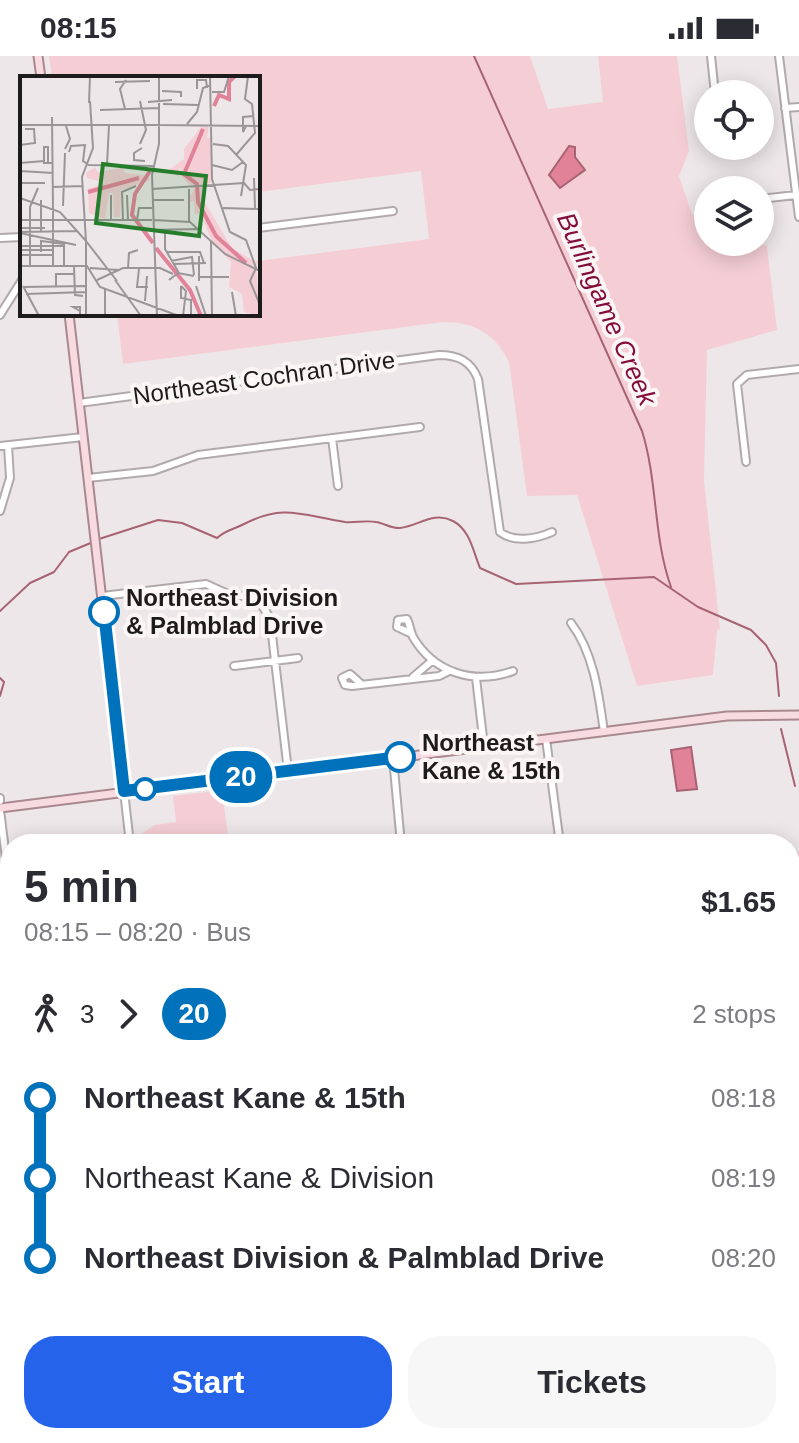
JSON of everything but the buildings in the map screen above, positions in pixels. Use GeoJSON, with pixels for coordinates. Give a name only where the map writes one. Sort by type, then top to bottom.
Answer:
{"type":"FeatureCollection","features":[{"type":"Feature","properties":{"kind":"main road"},"geometry":{"type":"LineString","coordinates":[[38,56],[41,76]]}},
{"type":"Feature","properties":{"kind":"main road"},"geometry":{"type":"LineString","coordinates":[[69,316],[124,791]]}},
{"type":"Feature","properties":{"kind":"main road"},"geometry":{"type":"LineString","coordinates":[[0,809],[743,715],[799,715]]}},
{"type":"Feature","properties":{"kind":"street"},"geometry":{"type":"LineString","coordinates":[[711,56],[714,80]]}},
{"type":"Feature","properties":{"kind":"street"},"geometry":{"type":"LineString","coordinates":[[779,56],[799,217]]}},
{"type":"Feature","properties":{"kind":"street"},"geometry":{"type":"LineString","coordinates":[[785,108],[799,107]]}},
{"type":"Feature","properties":{"kind":"street"},"geometry":{"type":"LineString","coordinates":[[774,197],[796,195]]}},
{"type":"Feature","properties":{"kind":"street"},"geometry":{"type":"LineString","coordinates":[[260,228],[393,211]]}},
{"type":"Feature","properties":{"kind":"street"},"geometry":{"type":"LineString","coordinates":[[0,238],[20,237]]}},
{"type":"Feature","properties":{"kind":"street"},"geometry":{"type":"LineString","coordinates":[[0,315],[20,283]]}},
{"type":"Feature","properties":{"kind":"street","name":"Northeast Cochran Drive"},"geometry":{"type":"LineString","coordinates":[[79,403],[449,355],[467,362],[478,379],[500,532],[511,538],[540,537],[552,532]]}},
{"type":"Feature","properties":{"kind":"street"},"geometry":{"type":"LineString","coordinates":[[746,462],[737,384],[747,375],[799,369]]}},
{"type":"Feature","properties":{"kind":"street"},"geometry":{"type":"LineString","coordinates":[[88,478],[153,471],[198,455],[420,427]]}},
{"type":"Feature","properties":{"kind":"street"},"geometry":{"type":"LineString","coordinates":[[0,511],[10,478],[4,446],[83,437]]}},
{"type":"Feature","properties":{"kind":"street"},"geometry":{"type":"LineString","coordinates":[[332,438],[338,486]]}},
{"type":"Feature","properties":{"kind":"street"},"geometry":{"type":"LineString","coordinates":[[102,596],[206,584],[236,594],[252,595],[265,606],[270,618],[288,771]]}},
{"type":"Feature","properties":{"kind":"street"},"geometry":{"type":"LineString","coordinates":[[571,623],[580,635],[595,680],[604,732]]}},
{"type":"Feature","properties":{"kind":"street"},"geometry":{"type":"LineString","coordinates":[[410,633],[433,660],[449,671],[476,678],[513,671]]}},
{"type":"Feature","properties":{"kind":"street"},"geometry":{"type":"LineString","coordinates":[[234,666],[298,658]]}},
{"type":"Feature","properties":{"kind":"street"},"geometry":{"type":"LineString","coordinates":[[413,677],[433,660]]}},
{"type":"Feature","properties":{"kind":"street"},"geometry":{"type":"LineString","coordinates":[[360,683],[439,676],[449,671]]}},
{"type":"Feature","properties":{"kind":"street"},"geometry":{"type":"LineString","coordinates":[[476,678],[484,746]]}},
{"type":"Feature","properties":{"kind":"street"},"geometry":{"type":"LineString","coordinates":[[546,739],[559,834]]}},
{"type":"Feature","properties":{"kind":"street"},"geometry":{"type":"LineString","coordinates":[[393,758],[400,834]]}},
{"type":"Feature","properties":{"kind":"street"},"geometry":{"type":"LineString","coordinates":[[124,791],[129,834]]}},
{"type":"Feature","properties":{"kind":"street"},"geometry":{"type":"LineString","coordinates":[[0,809],[3,834]]}},
{"type":"Feature","properties":{"kind":"shaded area"},"geometry":{"type":"Polygon","coordinates":[[[49,56],[530,56],[548,109],[603,102],[598,56],[677,56],[689,151],[679,176],[694,215],[694,256],[768,256],[777,330],[707,350],[704,481],[720,629],[717,630],[713,675],[637,686],[577,495],[527,496],[509,362],[497,344],[482,331],[465,324],[443,322],[123,364],[117,316],[260,316],[260,261],[429,239],[421,171],[260,192],[260,76],[52,76],[49,56]]]}},
{"type":"Feature","properties":{"kind":"shaded area"},"geometry":{"type":"Polygon","coordinates":[[[569,146],[575,147],[575,157],[585,170],[560,188],[549,175],[569,146]]]}},
{"type":"Feature","properties":{"kind":"shaded area"},"geometry":{"type":"Polygon","coordinates":[[[691,747],[697,789],[677,791],[671,750],[691,747]]]}},
{"type":"Feature","properties":{"kind":"shaded area"},"geometry":{"type":"Polygon","coordinates":[[[222,790],[228,834],[141,834],[155,825],[176,822],[173,796],[222,790]]]}},
{"type":"Feature","properties":{"kind":"waterway","name":"Burlingame Creek"},"geometry":{"type":"LineString","coordinates":[[474,56],[642,431],[651,470],[661,549],[671,587]]}},
{"type":"Feature","properties":{"kind":"waterway"},"geometry":{"type":"LineString","coordinates":[[99,539],[158,520],[182,523],[217,538],[271,514],[305,514],[345,522],[372,521],[397,528],[432,518],[446,518],[463,530],[480,568],[516,584],[654,577],[698,607],[751,630],[766,645],[776,663],[779,696]]}},
{"type":"Feature","properties":{"kind":"waterway"},"geometry":{"type":"LineString","coordinates":[[0,611],[30,583],[54,572],[69,552],[93,542]]}},
{"type":"Feature","properties":{"kind":"waterway"},"geometry":{"type":"LineString","coordinates":[[0,678],[4,682],[0,696]]}},
{"type":"Feature","properties":{"kind":"waterway"},"geometry":{"type":"LineString","coordinates":[[781,729],[795,786]]}},
{"type":"Feature","properties":{"kind":"bus line","name":"20"},"geometry":{"type":"LineString","coordinates":[[104,612],[124,791],[400,757]]}},
{"type":"Feature","properties":{"kind":"place","name":"Northeast Division & Palmblad Drive"},"geometry":{"type":"Point","coordinates":[104,612]}},
{"type":"Feature","properties":{"kind":"place","name":"Northeast Kane & 15th"},"geometry":{"type":"Point","coordinates":[400,757]}}]}
